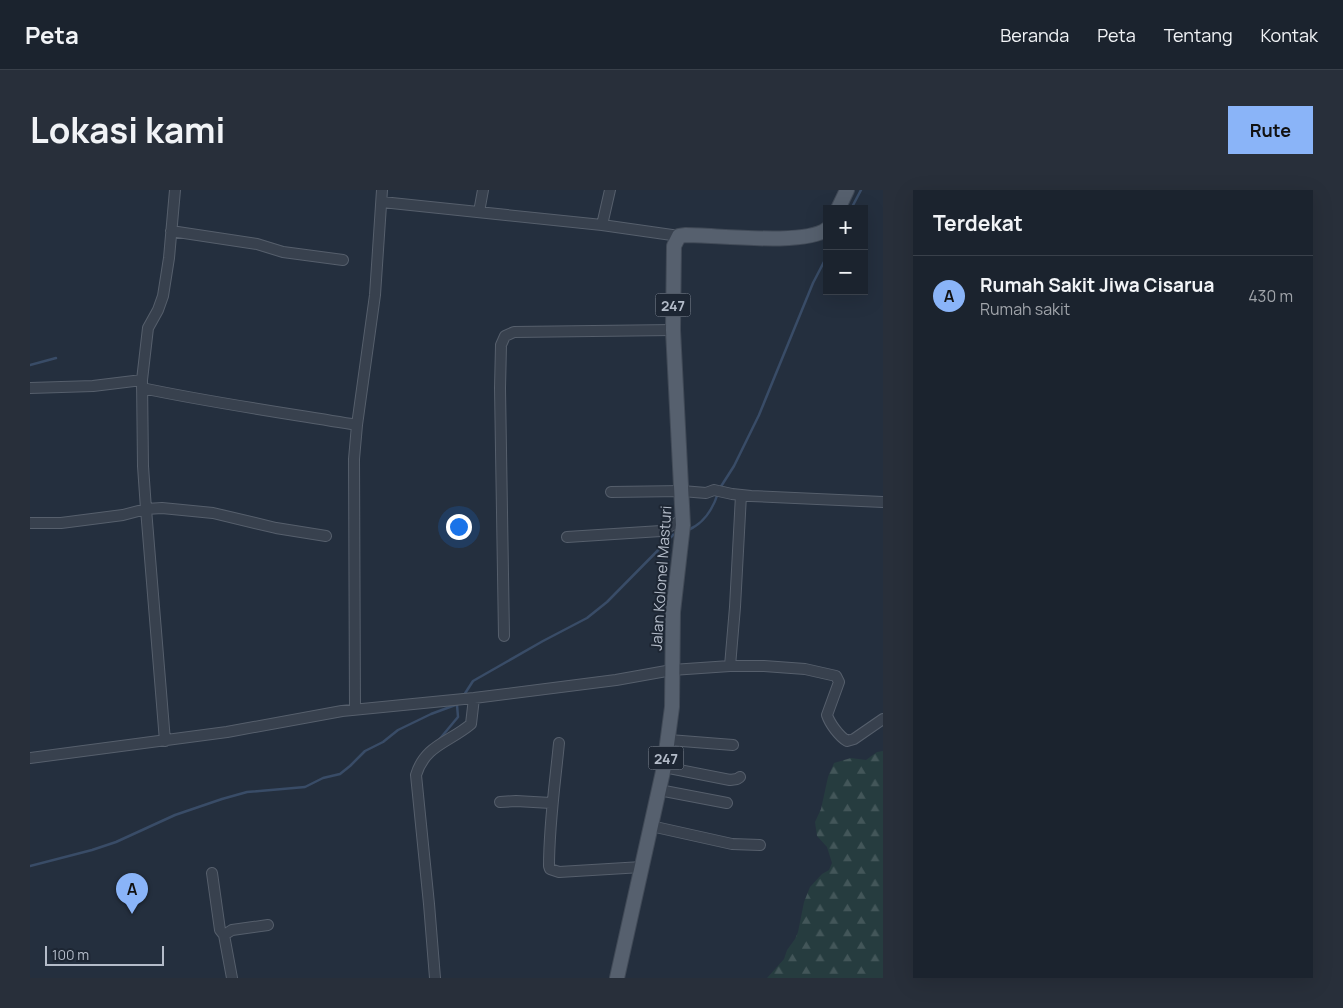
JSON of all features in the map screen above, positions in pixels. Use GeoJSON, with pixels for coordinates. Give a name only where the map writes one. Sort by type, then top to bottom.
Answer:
{"type":"FeatureCollection","features":[{"type":"Feature","properties":{"kind":"main road"},"geometry":{"type":"LineString","coordinates":[[840,205],[847,190]]}},
{"type":"Feature","properties":{"kind":"main road"},"geometry":{"type":"LineString","coordinates":[[679,236],[695,235],[772,239],[818,235],[823,232]]}},
{"type":"Feature","properties":{"kind":"main road","name":"Jalan Kolonel Masturi"},"geometry":{"type":"LineString","coordinates":[[617,978],[660,790],[669,740],[672,707],[673,612],[683,526],[676,422],[673,330],[674,246],[679,236]]}},
{"type":"Feature","properties":{"kind":"street"},"geometry":{"type":"LineString","coordinates":[[165,741],[143,466],[142,384],[148,328],[163,296],[175,190]]}},
{"type":"Feature","properties":{"kind":"street"},"geometry":{"type":"LineString","coordinates":[[355,710],[354,459],[375,295],[382,190]]}},
{"type":"Feature","properties":{"kind":"street"},"geometry":{"type":"LineString","coordinates":[[479,212],[483,190]]}},
{"type":"Feature","properties":{"kind":"street"},"geometry":{"type":"LineString","coordinates":[[602,225],[610,190]]}},
{"type":"Feature","properties":{"kind":"street"},"geometry":{"type":"LineString","coordinates":[[382,202],[602,225],[679,236]]}},
{"type":"Feature","properties":{"kind":"street"},"geometry":{"type":"LineString","coordinates":[[171,231],[257,244],[283,252],[343,260]]}},
{"type":"Feature","properties":{"kind":"street"},"geometry":{"type":"LineString","coordinates":[[504,636],[500,388],[501,345],[505,336],[514,332],[673,330]]}},
{"type":"Feature","properties":{"kind":"street"},"geometry":{"type":"LineString","coordinates":[[30,388],[142,384],[189,398],[357,425]]}},
{"type":"Feature","properties":{"kind":"street"},"geometry":{"type":"LineString","coordinates":[[611,492],[682,491],[706,493],[713,490],[741,495],[883,502]]}},
{"type":"Feature","properties":{"kind":"street"},"geometry":{"type":"LineString","coordinates":[[730,666],[736,607],[741,495]]}},
{"type":"Feature","properties":{"kind":"street"},"geometry":{"type":"LineString","coordinates":[[30,522],[61,523],[92,520],[146,509],[162,508],[214,513],[276,528],[326,536]]}},
{"type":"Feature","properties":{"kind":"street"},"geometry":{"type":"LineString","coordinates":[[567,537],[661,531],[683,526]]}},
{"type":"Feature","properties":{"kind":"street"},"geometry":{"type":"LineString","coordinates":[[30,758],[165,741],[355,710],[469,699],[616,680],[672,670],[730,666],[814,670],[836,676],[839,682],[827,716],[840,736],[847,740],[854,740],[883,719]]}},
{"type":"Feature","properties":{"kind":"street"},"geometry":{"type":"LineString","coordinates":[[435,978],[416,775],[419,765],[434,747],[471,724],[469,699]]}},
{"type":"Feature","properties":{"kind":"street"},"geometry":{"type":"LineString","coordinates":[[669,740],[733,745]]}},
{"type":"Feature","properties":{"kind":"street"},"geometry":{"type":"LineString","coordinates":[[559,743],[551,804],[549,836],[550,869],[559,872],[642,867]]}},
{"type":"Feature","properties":{"kind":"street"},"geometry":{"type":"LineString","coordinates":[[664,767],[730,780],[740,777]]}},
{"type":"Feature","properties":{"kind":"street"},"geometry":{"type":"LineString","coordinates":[[660,790],[728,803]]}},
{"type":"Feature","properties":{"kind":"street"},"geometry":{"type":"LineString","coordinates":[[500,802],[516,801],[551,804]]}},
{"type":"Feature","properties":{"kind":"street"},"geometry":{"type":"LineString","coordinates":[[651,826],[732,844],[760,845]]}},
{"type":"Feature","properties":{"kind":"street"},"geometry":{"type":"LineString","coordinates":[[212,874],[220,930],[224,935],[232,978]]}},
{"type":"Feature","properties":{"kind":"street"},"geometry":{"type":"LineString","coordinates":[[224,935],[232,930],[268,925]]}},
{"type":"Feature","properties":{"kind":"green space"},"geometry":{"type":"Polygon","coordinates":[[[883,751],[883,978],[767,978],[784,959],[787,950],[795,939],[804,902],[810,887],[822,874],[829,870],[832,863],[827,847],[817,836],[815,822],[821,809],[828,777],[834,763],[851,758],[866,760],[877,752],[883,751]]]}},
{"type":"Feature","properties":{"kind":"waterway"},"geometry":{"type":"LineString","coordinates":[[853,205],[861,190]]}},
{"type":"Feature","properties":{"kind":"waterway"},"geometry":{"type":"LineString","coordinates":[[720,488],[734,466],[759,415],[813,283],[823,264]]}},
{"type":"Feature","properties":{"kind":"waterway"},"geometry":{"type":"LineString","coordinates":[[30,365],[56,358]]}},
{"type":"Feature","properties":{"kind":"waterway"},"geometry":{"type":"LineString","coordinates":[[688,530],[707,515],[718,493]]}},
{"type":"Feature","properties":{"kind":"waterway"},"geometry":{"type":"LineString","coordinates":[[464,695],[473,681],[587,618],[607,602],[673,535],[678,533]]}},
{"type":"Feature","properties":{"kind":"waterway"},"geometry":{"type":"LineString","coordinates":[[30,866],[116,842],[175,815],[222,799],[247,792],[305,787],[323,778],[340,774],[365,751],[383,742],[398,730],[431,714],[458,704]]}},
{"type":"Feature","properties":{"kind":"waterway"},"geometry":{"type":"LineString","coordinates":[[438,741],[458,717],[457,705]]}},
{"type":"Feature","properties":{"kind":"place","name":"Rumah Sakit Jiwa Cisarua"},"geometry":{"type":"Point","coordinates":[132,914]}}]}
